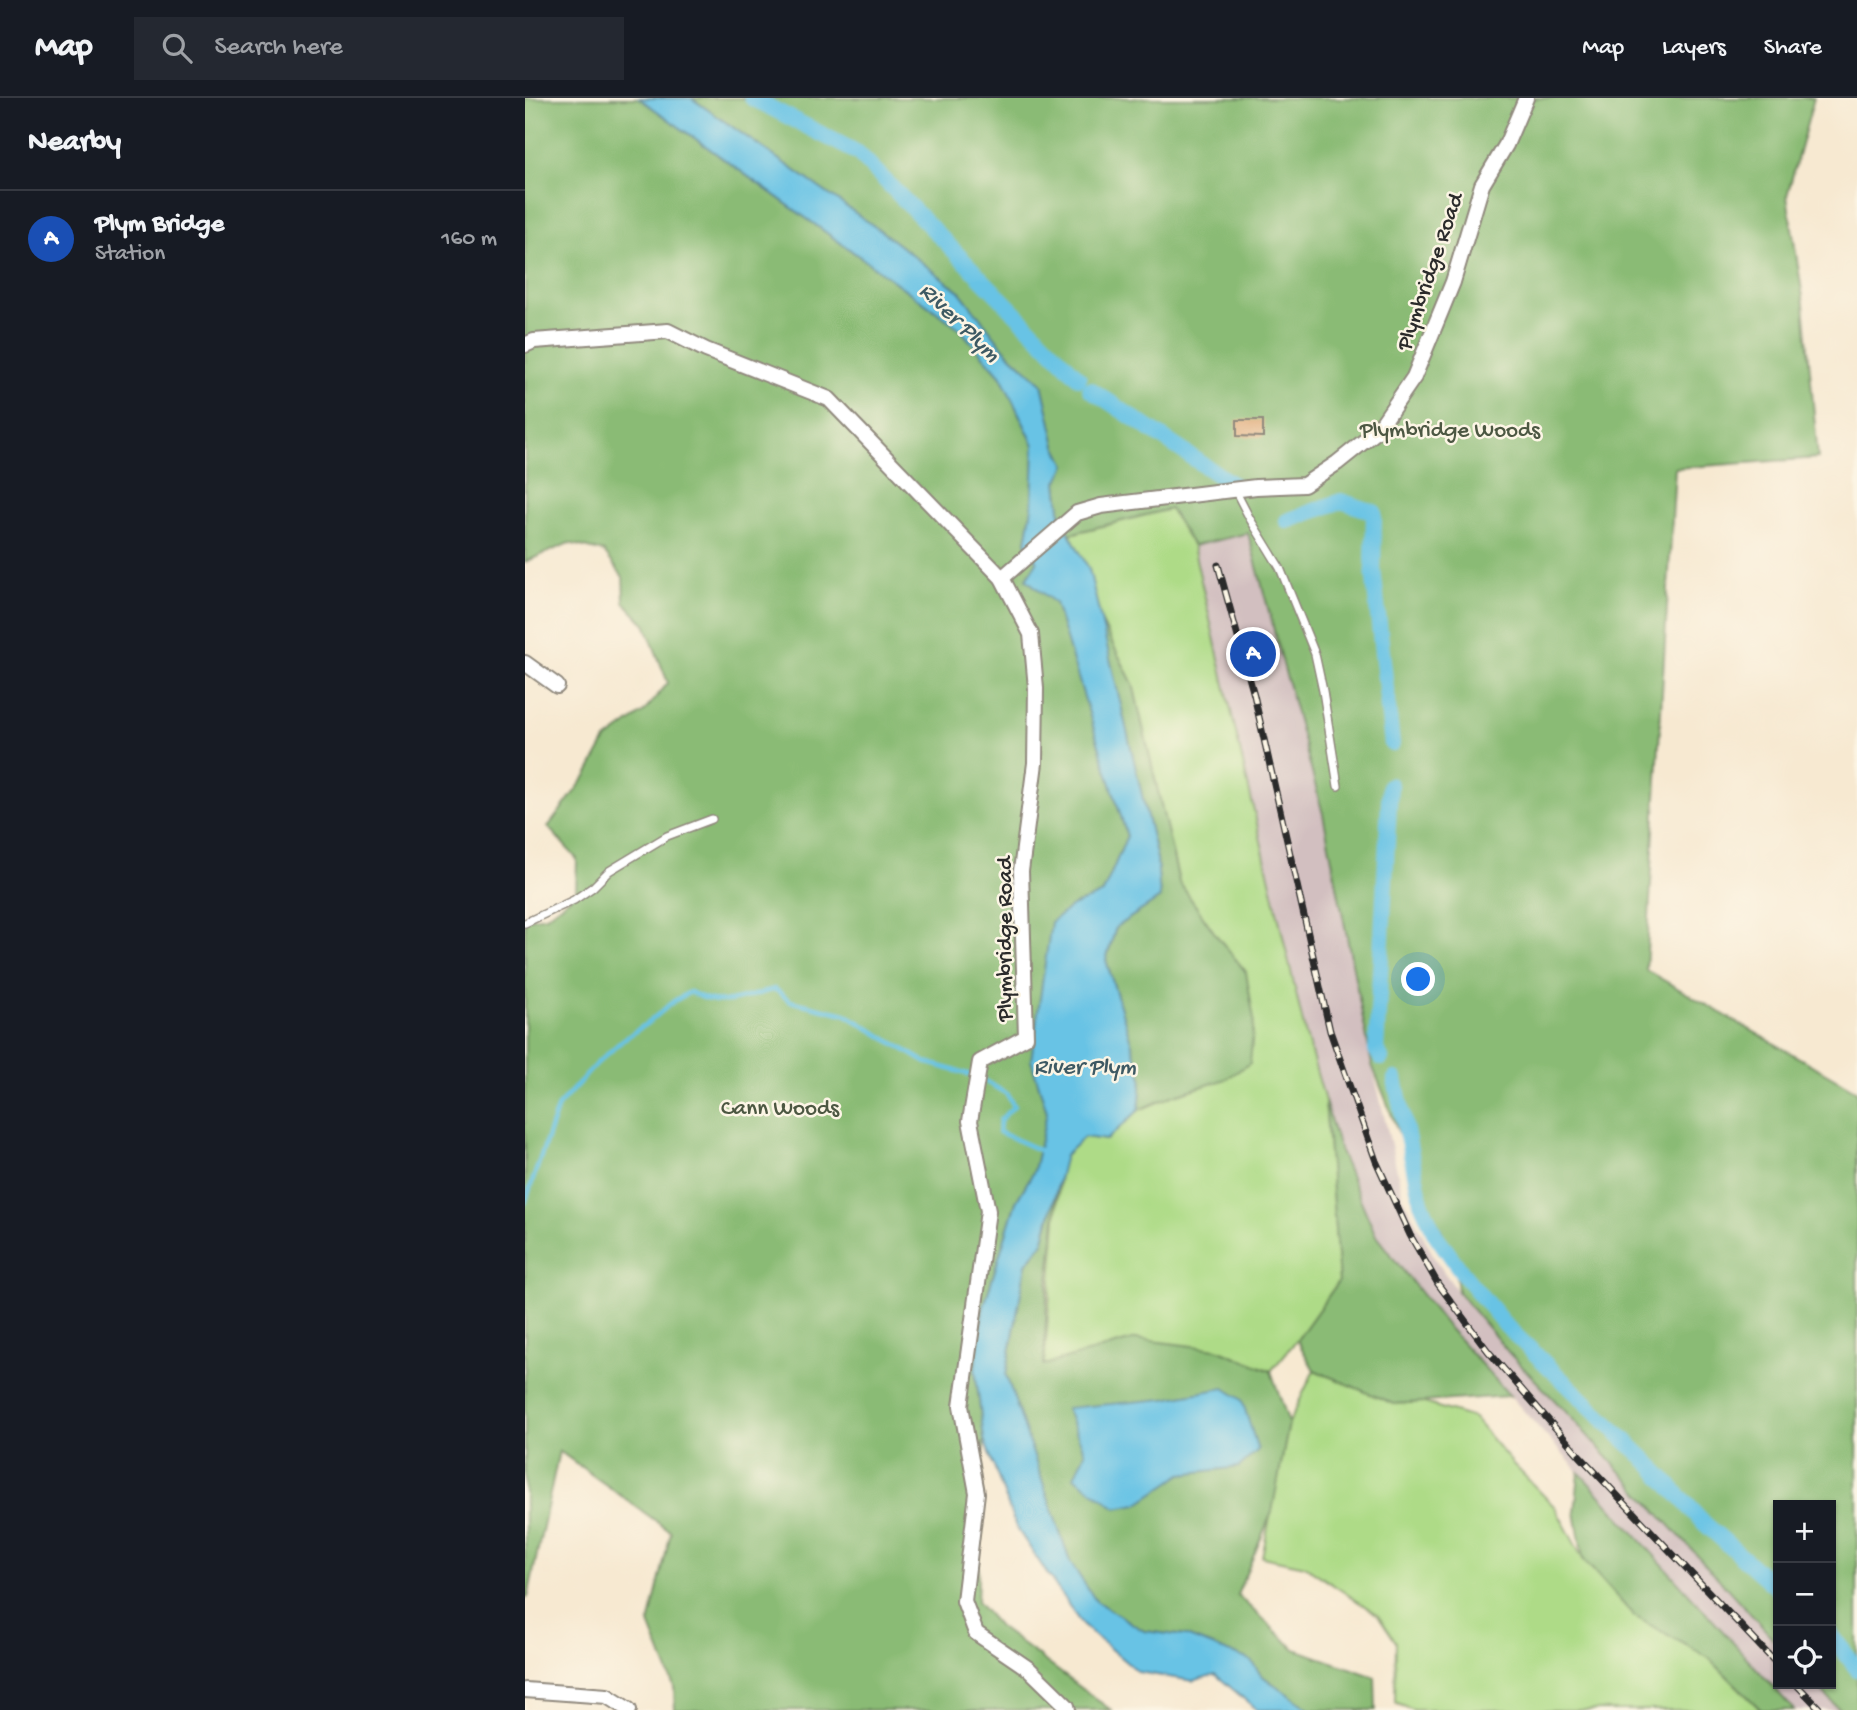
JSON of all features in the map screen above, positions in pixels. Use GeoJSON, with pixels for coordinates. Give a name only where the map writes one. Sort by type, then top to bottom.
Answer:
{"type":"FeatureCollection","features":[{"type":"Feature","properties":{"kind":"street","name":"Plymbridge Road"},"geometry":{"type":"LineString","coordinates":[[1002,578],[1077,513],[1101,506],[1235,489],[1304,485],[1377,431],[1414,377],[1454,282],[1482,185],[1506,145],[1526,98]]}},
{"type":"Feature","properties":{"kind":"street","name":"Plymbridge Road"},"geometry":{"type":"LineString","coordinates":[[525,345],[534,341],[669,331],[706,350],[829,399],[1002,578],[1014,613],[1031,634],[1035,688],[1035,763],[1021,871],[1026,1037],[980,1062],[970,1121],[988,1211],[961,1406],[977,1493],[964,1601],[976,1633],[1029,1669],[1068,1710]]}},
{"type":"Feature","properties":{"kind":"street"},"geometry":{"type":"LineString","coordinates":[[525,663],[557,687]]}},
{"type":"Feature","properties":{"kind":"street"},"geometry":{"type":"LineString","coordinates":[[525,1690],[607,1696],[629,1710]]}},
{"type":"Feature","properties":{"kind":"lane"},"geometry":{"type":"LineString","coordinates":[[1235,489],[1280,568],[1314,654],[1323,691],[1338,786]]}},
{"type":"Feature","properties":{"kind":"lane"},"geometry":{"type":"LineString","coordinates":[[525,923],[574,900],[610,871],[667,836],[712,819]]}},
{"type":"Feature","properties":{"kind":"shaded area"},"geometry":{"type":"Polygon","coordinates":[[[1248,533],[1323,814],[1372,1065],[1404,1200],[1437,1262],[1458,1292],[1509,1353],[1773,1639],[1773,1687],[1446,1325],[1376,1236],[1340,1152],[1305,1032],[1193,546],[1248,533]]]}},
{"type":"Feature","properties":{"kind":"shaded area"},"geometry":{"type":"Polygon","coordinates":[[[1775,1689],[1820,1689],[1840,1710],[1794,1710],[1775,1689]]]}},
{"type":"Feature","properties":{"kind":"green space","name":"Cann Woods"},"geometry":{"type":"Polygon","coordinates":[[[525,98],[639,98],[959,328],[1001,376],[1034,445],[1032,507],[1026,542],[1037,562],[1026,579],[1055,602],[1127,836],[1103,893],[1072,906],[1031,1060],[1047,1112],[1034,1171],[1016,1202],[983,1309],[975,1369],[984,1439],[977,1602],[999,1627],[1111,1710],[675,1710],[674,1687],[649,1624],[671,1532],[559,1451],[528,1597],[525,1599],[525,919],[546,916],[576,893],[577,859],[548,827],[587,775],[606,740],[644,712],[668,683],[645,624],[624,602],[623,577],[604,552],[569,543],[525,562],[525,98]]]}},
{"type":"Feature","properties":{"kind":"green space","name":"Plymbridge Woods"},"geometry":{"type":"Polygon","coordinates":[[[691,98],[1814,98],[1787,196],[1804,304],[1818,458],[1675,468],[1646,970],[1857,1091],[1857,1710],[1840,1710],[1820,1689],[1836,1689],[1836,1500],[1773,1500],[1773,1639],[1509,1353],[1458,1292],[1454,1255],[1423,1194],[1372,1065],[1323,814],[1248,533],[1193,546],[1170,509],[1070,534],[1061,518],[1057,482],[1065,465],[1056,446],[1042,384],[1007,352],[959,291],[881,231],[691,98]]]}},
{"type":"Feature","properties":{"kind":"green space"},"geometry":{"type":"Polygon","coordinates":[[[1170,509],[1193,546],[1305,1032],[1325,1101],[1339,1281],[1271,1371],[1217,1349],[1044,1366],[1060,1171],[1065,1155],[1084,1137],[1106,1140],[1139,1110],[1172,1096],[1246,972],[1179,882],[1133,684],[1101,621],[1089,569],[1070,534],[1170,509]]]}},
{"type":"Feature","properties":{"kind":"green space"},"geometry":{"type":"Polygon","coordinates":[[[1101,621],[1133,684],[1179,882],[1246,972],[1254,1020],[1250,1063],[1226,1079],[1172,1096],[1139,1110],[1142,1078],[1106,960],[1116,927],[1160,898],[1157,859],[1101,621]]]}},
{"type":"Feature","properties":{"kind":"green space"},"geometry":{"type":"Polygon","coordinates":[[[1325,1101],[1340,1152],[1376,1236],[1446,1325],[1510,1396],[1394,1404],[1314,1370],[1297,1340],[1339,1281],[1325,1101]]]}},
{"type":"Feature","properties":{"kind":"green space"},"geometry":{"type":"Polygon","coordinates":[[[1058,1188],[1047,1296],[1044,1365],[1136,1339],[1217,1349],[1271,1371],[1289,1423],[1272,1512],[1237,1595],[1295,1649],[1375,1677],[1376,1710],[1310,1710],[1261,1675],[1250,1660],[1186,1636],[1144,1631],[1096,1601],[1070,1562],[1006,1375],[1026,1264],[1043,1243],[1058,1188]]]}},
{"type":"Feature","properties":{"kind":"green space"},"geometry":{"type":"Polygon","coordinates":[[[1314,1370],[1394,1404],[1421,1402],[1474,1418],[1513,1464],[1555,1507],[1583,1559],[1634,1615],[1709,1658],[1761,1710],[1413,1710],[1395,1703],[1396,1642],[1378,1615],[1305,1566],[1262,1557],[1289,1423],[1314,1370]]]}},
{"type":"Feature","properties":{"kind":"green space"},"geometry":{"type":"Polygon","coordinates":[[[1579,1472],[1794,1710],[1761,1710],[1709,1658],[1634,1616],[1583,1559],[1575,1512],[1579,1472]]]}},
{"type":"Feature","properties":{"kind":"water","name":"River Plym"},"geometry":{"type":"Polygon","coordinates":[[[639,98],[691,98],[881,231],[959,291],[1007,352],[1042,384],[1056,446],[1066,465],[1057,482],[1061,518],[1089,569],[1157,859],[1160,898],[1116,927],[1106,960],[1142,1078],[1139,1110],[1106,1140],[1084,1137],[1065,1155],[1043,1243],[1026,1264],[1006,1375],[1070,1562],[1096,1601],[1144,1631],[1186,1636],[1250,1660],[1261,1675],[1310,1710],[1257,1710],[1215,1674],[1193,1681],[1138,1672],[1082,1625],[1016,1527],[984,1439],[975,1369],[983,1309],[1016,1202],[1034,1171],[1047,1112],[1031,1060],[1051,922],[1072,906],[1103,893],[1127,836],[1055,603],[1026,579],[1037,562],[1026,542],[1032,507],[1034,445],[1001,376],[959,328],[639,98]]]}},
{"type":"Feature","properties":{"kind":"water"},"geometry":{"type":"Polygon","coordinates":[[[1224,1388],[1242,1400],[1258,1450],[1239,1467],[1182,1474],[1137,1504],[1116,1508],[1074,1477],[1085,1453],[1066,1408],[1164,1399],[1224,1388]]]}},
{"type":"Feature","properties":{"kind":"building"},"geometry":{"type":"Polygon","coordinates":[[[1237,420],[1263,420],[1263,437],[1237,436],[1237,420]]]}},
{"type":"Feature","properties":{"kind":"waterway"},"geometry":{"type":"LineString","coordinates":[[752,98],[858,153],[1079,378]]}},
{"type":"Feature","properties":{"kind":"waterway"},"geometry":{"type":"LineString","coordinates":[[1090,389],[1232,484]]}},
{"type":"Feature","properties":{"kind":"waterway"},"geometry":{"type":"LineString","coordinates":[[1287,521],[1341,501],[1374,512],[1373,569],[1392,744]]}},
{"type":"Feature","properties":{"kind":"waterway"},"geometry":{"type":"LineString","coordinates":[[1381,1058],[1376,1050],[1390,785]]}},
{"type":"Feature","properties":{"kind":"waterway"},"geometry":{"type":"LineString","coordinates":[[525,1203],[558,1106],[596,1064],[624,1039],[690,992],[712,1000],[732,1001],[775,989],[790,1001],[845,1014],[925,1062],[978,1077],[1007,1094],[1014,1106],[1000,1120],[999,1132],[1043,1154]]}},
{"type":"Feature","properties":{"kind":"waterway"},"geometry":{"type":"LineString","coordinates":[[1395,1079],[1421,1202],[1435,1234],[1463,1274],[1506,1326],[1651,1465],[1704,1523],[1773,1585]]}},
{"type":"Feature","properties":{"kind":"waterway"},"geometry":{"type":"LineString","coordinates":[[1836,1641],[1857,1669]]}},
{"type":"Feature","properties":{"kind":"railway"},"geometry":{"type":"LineString","coordinates":[[1218,565],[1254,695],[1330,1031],[1376,1161],[1410,1235],[1438,1284],[1488,1351],[1579,1455],[1773,1660]]}},
{"type":"Feature","properties":{"kind":"railway"},"geometry":{"type":"LineString","coordinates":[[1801,1689],[1821,1710]]}},
{"type":"Feature","properties":{"kind":"place","name":"Plym Bridge"},"geometry":{"type":"Point","coordinates":[1253,654]}}]}
